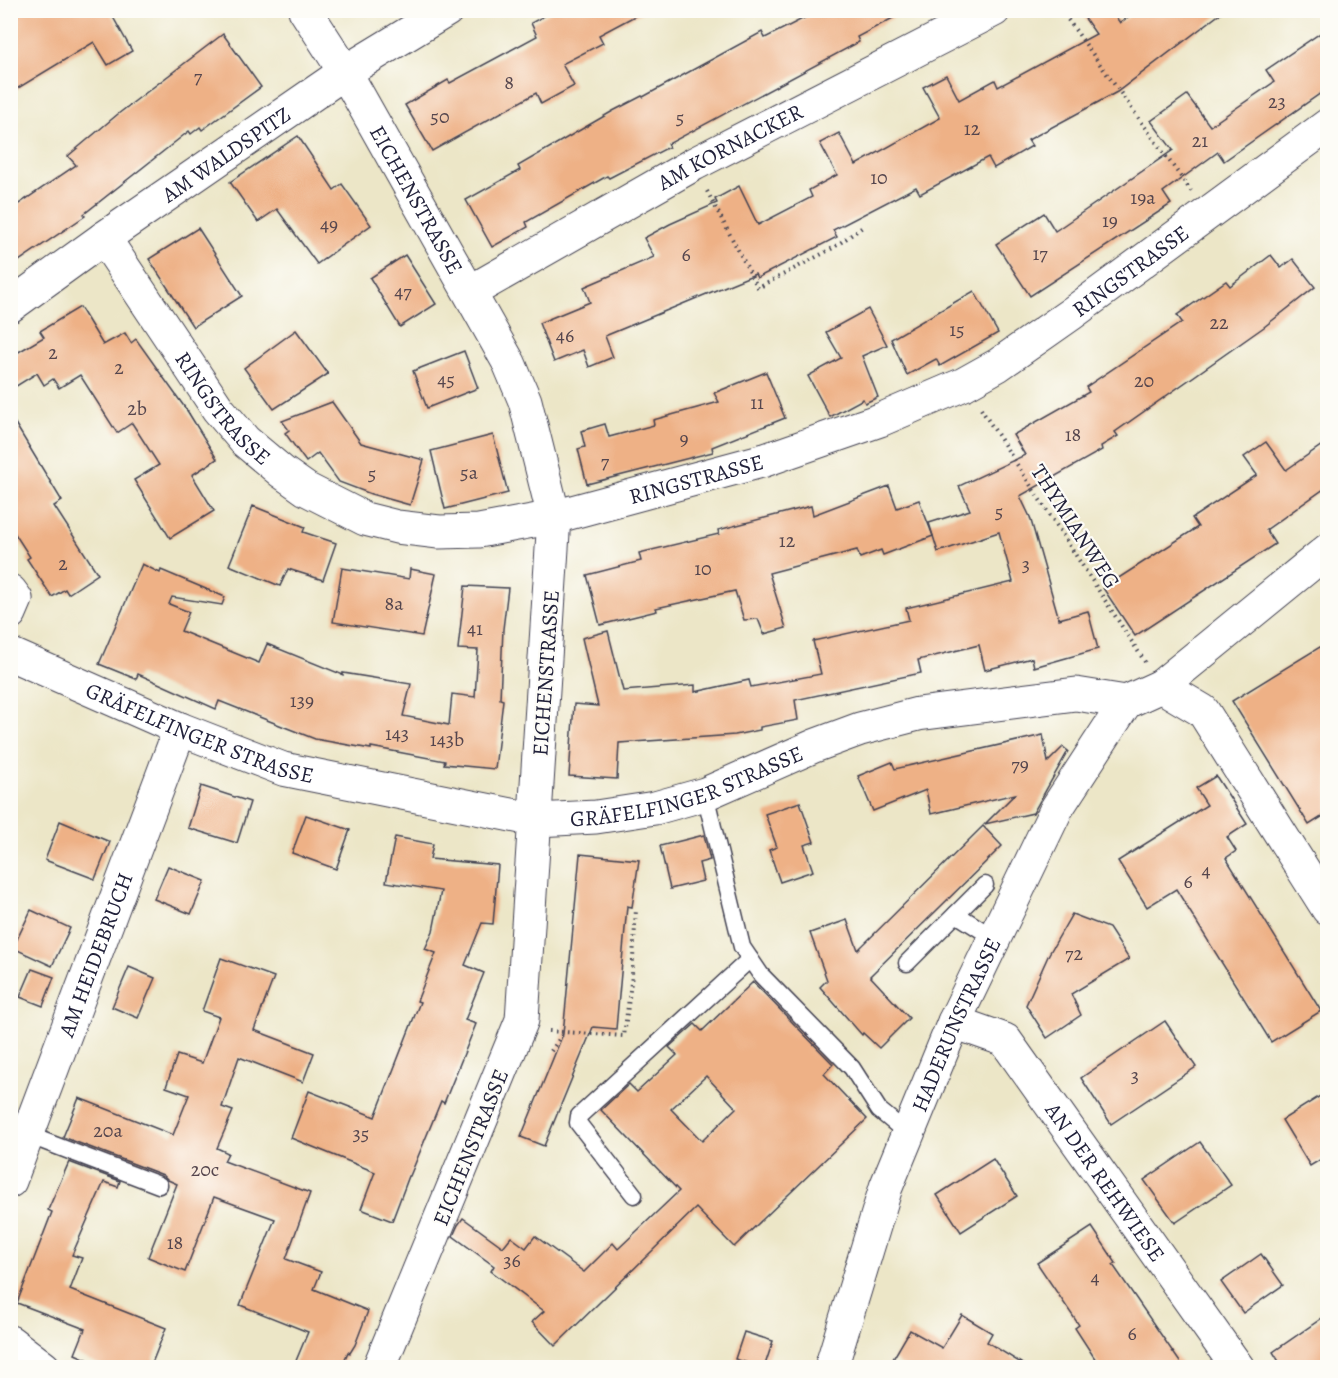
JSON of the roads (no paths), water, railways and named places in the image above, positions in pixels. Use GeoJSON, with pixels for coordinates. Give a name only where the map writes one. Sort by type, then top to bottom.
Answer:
{"type":"FeatureCollection","features":[{"type":"Feature","properties":{"kind":"street","name":"EICHENSTRASSE"},"geometry":{"type":"LineString","coordinates":[[305,10],[345,72],[509,363],[525,401],[554,517],[522,1020],[379,1368]]}},
{"type":"Feature","properties":{"kind":"street","name":"AM WALDSPITZ"},"geometry":{"type":"LineString","coordinates":[[10,306],[104,238],[345,72],[447,10]]}},
{"type":"Feature","properties":{"kind":"street","name":"AM KORNACKER"},"geometry":{"type":"LineString","coordinates":[[470,292],[694,164],[994,10]]}},
{"type":"Feature","properties":{"kind":"street","name":"RINGSTRASSE"},"geometry":{"type":"LineString","coordinates":[[104,238],[218,410],[245,441],[306,489],[365,519],[396,527],[429,531],[479,531],[554,517],[765,460],[880,420],[964,384],[998,365],[1071,314],[1328,125]]}},
{"type":"Feature","properties":{"kind":"street"},"geometry":{"type":"LineString","coordinates":[[1126,702],[1161,686],[1328,550]]}},
{"type":"Feature","properties":{"kind":"street"},"geometry":{"type":"LineString","coordinates":[[10,591],[16,599],[10,613]]}},
{"type":"Feature","properties":{"kind":"street","name":"GRÄFELFINGER STRASSE"},"geometry":{"type":"LineString","coordinates":[[10,654],[180,729],[284,769],[536,820],[596,817],[655,808],[705,794],[814,746],[860,729],[918,714],[1076,694],[1126,702]]}},
{"type":"Feature","properties":{"kind":"street"},"geometry":{"type":"LineString","coordinates":[[1161,686],[1203,711],[1328,909]]}},
{"type":"Feature","properties":{"kind":"street","name":"HADERUNSTRASSE"},"geometry":{"type":"LineString","coordinates":[[831,1368],[886,1187],[954,1022],[1057,808],[1126,702]]}},
{"type":"Feature","properties":{"kind":"street","name":"AM HEIDEBRUCH"},"geometry":{"type":"LineString","coordinates":[[10,1181],[180,729]]}},
{"type":"Feature","properties":{"kind":"street","name":"AN DER REHWIESE"},"geometry":{"type":"LineString","coordinates":[[954,1022],[1005,1040],[1238,1368]]}},
{"type":"Feature","properties":{"kind":"street"},"geometry":{"type":"LineString","coordinates":[[10,1342],[44,1368]]}},
{"type":"Feature","properties":{"kind":"lane"},"geometry":{"type":"LineString","coordinates":[[705,794],[742,947],[761,975],[852,1068],[879,1110],[908,1134]]}},
{"type":"Feature","properties":{"kind":"lane"},"geometry":{"type":"LineString","coordinates":[[907,963],[985,885]]}},
{"type":"Feature","properties":{"kind":"lane"},"geometry":{"type":"LineString","coordinates":[[956,914],[994,938]]}},
{"type":"Feature","properties":{"kind":"lane"},"geometry":{"type":"LineString","coordinates":[[634,1194],[579,1123],[579,1116],[750,958]]}},
{"type":"Feature","properties":{"kind":"lane"},"geometry":{"type":"LineString","coordinates":[[28,1135],[159,1185]]}}]}
